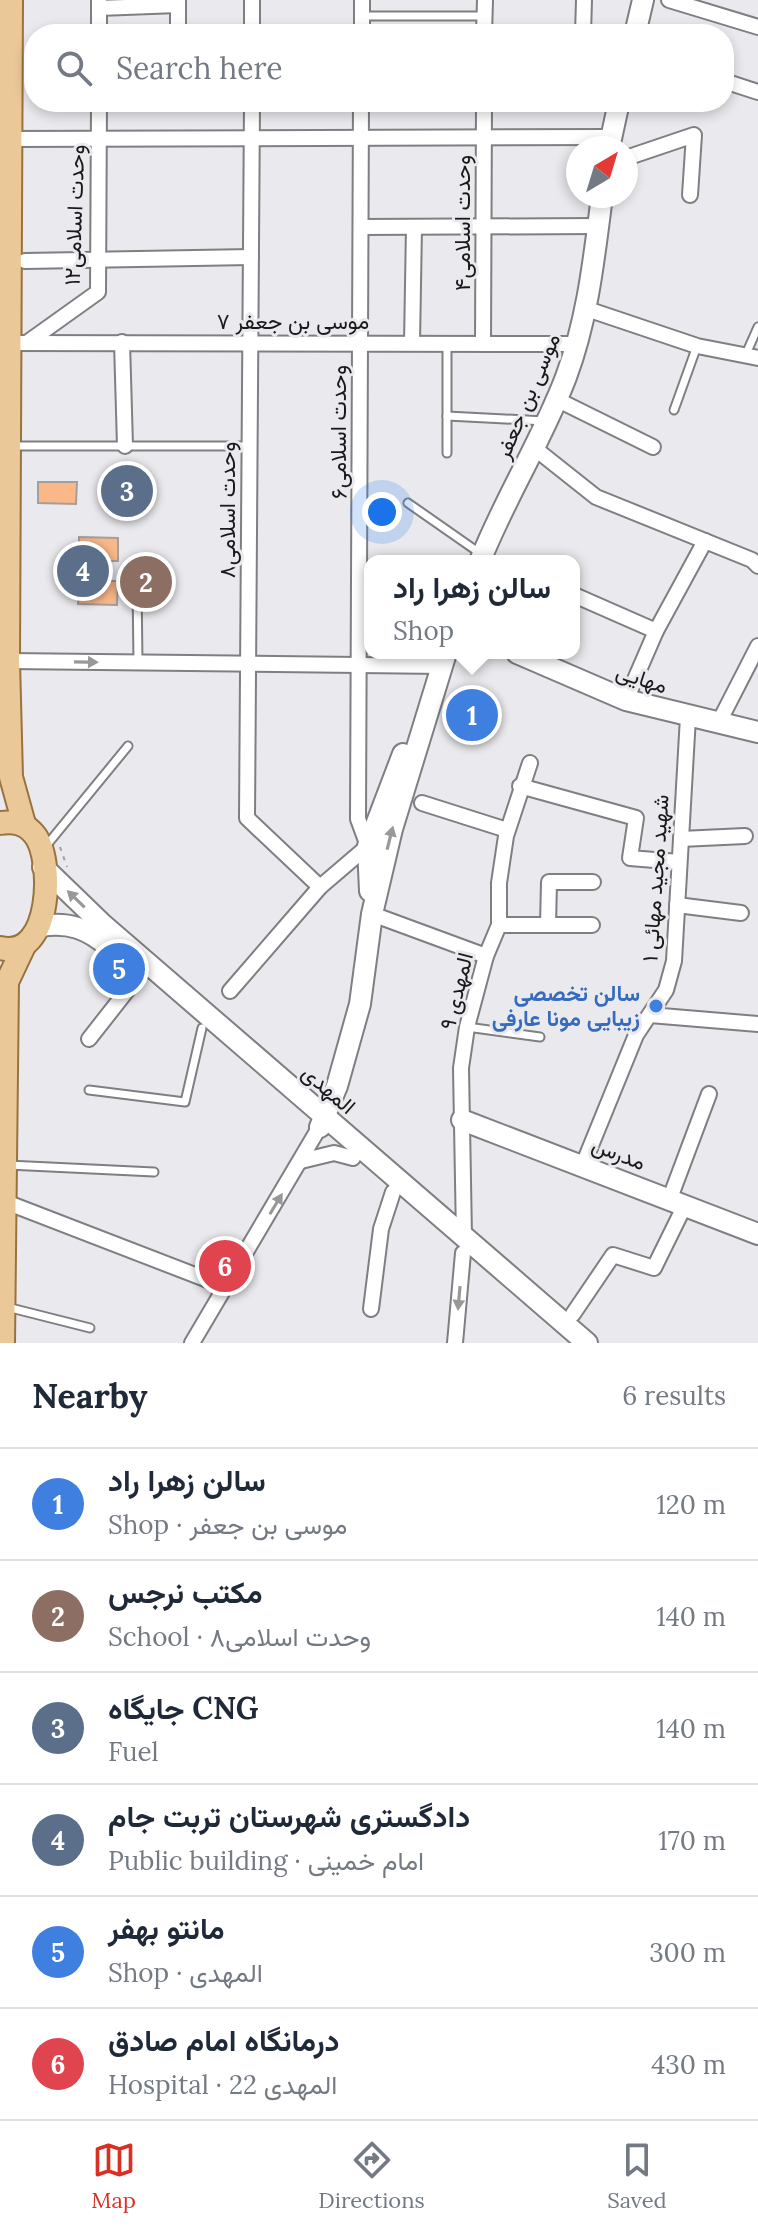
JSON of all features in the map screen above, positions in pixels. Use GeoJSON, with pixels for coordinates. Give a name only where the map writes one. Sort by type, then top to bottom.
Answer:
{"type":"FeatureCollection","features":[{"type":"Feature","properties":{"kind":"main road"},"geometry":{"type":"LineString","coordinates":[[4,1343],[3,1030],[7,982],[24,946],[34,939],[41,926],[42,859],[36,835],[24,824],[4,737],[8,661],[9,446],[18,342],[12,269],[5,235],[12,139],[11,0]]}},
{"type":"Feature","properties":{"kind":"main road"},"geometry":{"type":"LineString","coordinates":[[0,823],[24,824]]}},
{"type":"Feature","properties":{"kind":"main road"},"geometry":{"type":"LineString","coordinates":[[0,948],[24,946]]}},
{"type":"Feature","properties":{"kind":"street"},"geometry":{"type":"LineString","coordinates":[[252,0],[252,24]]}},
{"type":"Feature","properties":{"kind":"street"},"geometry":{"type":"LineString","coordinates":[[362,0],[362,24]]}},
{"type":"Feature","properties":{"kind":"street"},"geometry":{"type":"LineString","coordinates":[[484,24],[485,0]]}},
{"type":"Feature","properties":{"kind":"street"},"geometry":{"type":"LineString","coordinates":[[583,24],[584,0]]}},
{"type":"Feature","properties":{"kind":"street"},"geometry":{"type":"LineString","coordinates":[[637,24],[643,0]]}},
{"type":"Feature","properties":{"kind":"street"},"geometry":{"type":"LineString","coordinates":[[669,0],[758,27]]}},
{"type":"Feature","properties":{"kind":"street"},"geometry":{"type":"LineString","coordinates":[[99,4],[178,3],[178,24]]}},
{"type":"Feature","properties":{"kind":"street"},"geometry":{"type":"LineString","coordinates":[[734,84],[758,92]]}},
{"type":"Feature","properties":{"kind":"street","name":"وحدت اسلامی۱۲"},"geometry":{"type":"LineString","coordinates":[[18,342],[98,292],[99,112]]}},
{"type":"Feature","properties":{"kind":"street","name":"وحدت اسلامی۸"},"geometry":{"type":"LineString","coordinates":[[252,112],[247,818],[320,887]]}},
{"type":"Feature","properties":{"kind":"street","name":"وحدت اسلامی۶"},"geometry":{"type":"LineString","coordinates":[[361,112],[358,819],[368,846]]}},
{"type":"Feature","properties":{"kind":"street","name":"وحدت اسلامی۴"},"geometry":{"type":"LineString","coordinates":[[483,344],[484,112]]}},
{"type":"Feature","properties":{"kind":"street"},"geometry":{"type":"LineString","coordinates":[[612,136],[617,112]]}},
{"type":"Feature","properties":{"kind":"street"},"geometry":{"type":"LineString","coordinates":[[638,154],[694,135],[690,195]]}},
{"type":"Feature","properties":{"kind":"street"},"geometry":{"type":"LineString","coordinates":[[12,139],[484,138],[566,141]]}},
{"type":"Feature","properties":{"kind":"street","name":"موسی بن جعفر"},"geometry":{"type":"LineString","coordinates":[[488,555],[577,344],[587,309],[600,208]]}},
{"type":"Feature","properties":{"kind":"street"},"geometry":{"type":"LineString","coordinates":[[361,227],[598,226]]}},
{"type":"Feature","properties":{"kind":"street"},"geometry":{"type":"LineString","coordinates":[[412,343],[414,227]]}},
{"type":"Feature","properties":{"kind":"street"},"geometry":{"type":"LineString","coordinates":[[12,269],[98,259],[251,257]]}},
{"type":"Feature","properties":{"kind":"street"},"geometry":{"type":"LineString","coordinates":[[587,309],[697,346],[752,357]]}},
{"type":"Feature","properties":{"kind":"street","name":"موسی بن جعفر ۷"},"geometry":{"type":"LineString","coordinates":[[18,342],[577,344]]}},
{"type":"Feature","properties":{"kind":"street"},"geometry":{"type":"LineString","coordinates":[[122,342],[125,446]]}},
{"type":"Feature","properties":{"kind":"street"},"geometry":{"type":"LineString","coordinates":[[556,399],[653,447]]}},
{"type":"Feature","properties":{"kind":"street"},"geometry":{"type":"LineString","coordinates":[[533,447],[596,497],[758,566]]}},
{"type":"Feature","properties":{"kind":"street"},"geometry":{"type":"LineString","coordinates":[[626,700],[656,631],[705,541]]}},
{"type":"Feature","properties":{"kind":"street"},"geometry":{"type":"LineString","coordinates":[[580,598],[656,631]]}},
{"type":"Feature","properties":{"kind":"street"},"geometry":{"type":"LineString","coordinates":[[718,724],[758,646]]}},
{"type":"Feature","properties":{"kind":"street","name":"مهایی"},"geometry":{"type":"LineString","coordinates":[[531,659],[626,700],[758,732]]}},
{"type":"Feature","properties":{"kind":"street"},"geometry":{"type":"LineString","coordinates":[[8,661],[359,665],[445,660]]}},
{"type":"Feature","properties":{"kind":"street"},"geometry":{"type":"LineString","coordinates":[[372,914],[368,846],[387,789],[445,660]]}},
{"type":"Feature","properties":{"kind":"street"},"geometry":{"type":"LineString","coordinates":[[192,1343],[301,1161],[322,1123],[337,1086],[360,1004],[372,914],[401,796],[445,660]]}},
{"type":"Feature","properties":{"kind":"street","name":"شهید مجید مهائی ۱"},"geometry":{"type":"LineString","coordinates":[[583,1165],[636,1035],[666,990],[674,961],[688,717]]}},
{"type":"Feature","properties":{"kind":"street","name":"المهدی ۹"},"geometry":{"type":"LineString","coordinates":[[455,1343],[463,1245],[461,1068],[467,1027],[486,956],[499,925],[499,883],[507,830],[530,763]]}},
{"type":"Feature","properties":{"kind":"street"},"geometry":{"type":"LineString","coordinates":[[520,786],[636,818],[630,858],[679,862]]}},
{"type":"Feature","properties":{"kind":"street"},"geometry":{"type":"LineString","coordinates":[[422,803],[507,830]]}},
{"type":"Feature","properties":{"kind":"street"},"geometry":{"type":"LineString","coordinates":[[681,839],[745,836]]}},
{"type":"Feature","properties":{"kind":"street"},"geometry":{"type":"LineString","coordinates":[[230,991],[320,887],[368,846]]}},
{"type":"Feature","properties":{"kind":"street","name":"المهدی"},"geometry":{"type":"LineString","coordinates":[[42,859],[101,923],[293,1089],[353,1158],[587,1343]]}},
{"type":"Feature","properties":{"kind":"street"},"geometry":{"type":"LineString","coordinates":[[548,925],[549,882],[593,882]]}},
{"type":"Feature","properties":{"kind":"street"},"geometry":{"type":"LineString","coordinates":[[677,905],[741,913]]}},
{"type":"Feature","properties":{"kind":"street"},"geometry":{"type":"LineString","coordinates":[[372,914],[486,956]]}},
{"type":"Feature","properties":{"kind":"street","name":"المهدی"},"geometry":{"type":"LineString","coordinates":[[41,926],[65,923],[93,933],[202,1028],[322,1123],[463,1245],[568,1343]]}},
{"type":"Feature","properties":{"kind":"street"},"geometry":{"type":"LineString","coordinates":[[499,925],[592,925]]}},
{"type":"Feature","properties":{"kind":"street"},"geometry":{"type":"LineString","coordinates":[[89,1039],[140,974]]}},
{"type":"Feature","properties":{"kind":"street"},"geometry":{"type":"LineString","coordinates":[[650,1015],[758,1024]]}},
{"type":"Feature","properties":{"kind":"street"},"geometry":{"type":"LineString","coordinates":[[293,1089],[321,1093],[337,1086]]}},
{"type":"Feature","properties":{"kind":"street"},"geometry":{"type":"LineString","coordinates":[[573,1314],[613,1255],[654,1268],[709,1094]]}},
{"type":"Feature","properties":{"kind":"street","name":"مدرس"},"geometry":{"type":"LineString","coordinates":[[462,1120],[758,1234]]}},
{"type":"Feature","properties":{"kind":"street"},"geometry":{"type":"LineString","coordinates":[[301,1161],[334,1153],[353,1158]]}},
{"type":"Feature","properties":{"kind":"street"},"geometry":{"type":"LineString","coordinates":[[371,1309],[381,1229],[393,1192]]}},
{"type":"Feature","properties":{"kind":"street"},"geometry":{"type":"LineString","coordinates":[[3,1201],[226,1287]]}},
{"type":"Feature","properties":{"kind":"lane"},"geometry":{"type":"LineString","coordinates":[[362,16],[484,16]]}},
{"type":"Feature","properties":{"kind":"lane"},"geometry":{"type":"LineString","coordinates":[[752,357],[758,327]]}},
{"type":"Feature","properties":{"kind":"lane"},"geometry":{"type":"LineString","coordinates":[[447,343],[447,453]]}},
{"type":"Feature","properties":{"kind":"lane"},"geometry":{"type":"LineString","coordinates":[[674,410],[697,346]]}},
{"type":"Feature","properties":{"kind":"lane"},"geometry":{"type":"LineString","coordinates":[[447,416],[546,421]]}},
{"type":"Feature","properties":{"kind":"lane"},"geometry":{"type":"LineString","coordinates":[[9,446],[249,446]]}},
{"type":"Feature","properties":{"kind":"lane"},"geometry":{"type":"LineString","coordinates":[[408,503],[480,555]]}},
{"type":"Feature","properties":{"kind":"lane"},"geometry":{"type":"LineString","coordinates":[[137,583],[138,663]]}},
{"type":"Feature","properties":{"kind":"lane"},"geometry":{"type":"LineString","coordinates":[[42,859],[128,746]]}},
{"type":"Feature","properties":{"kind":"lane"},"geometry":{"type":"LineString","coordinates":[[467,1027],[540,1037]]}},
{"type":"Feature","properties":{"kind":"lane"},"geometry":{"type":"LineString","coordinates":[[89,1090],[185,1102],[202,1028]]}},
{"type":"Feature","properties":{"kind":"lane"},"geometry":{"type":"LineString","coordinates":[[4,1165],[154,1172]]}},
{"type":"Feature","properties":{"kind":"lane"},"geometry":{"type":"LineString","coordinates":[[2,1306],[90,1328]]}},
{"type":"Feature","properties":{"kind":"building"},"geometry":{"type":"Polygon","coordinates":[[[38,482],[77,482],[76,504],[38,503],[38,482]]]}},
{"type":"Feature","properties":{"kind":"building"},"geometry":{"type":"Polygon","coordinates":[[[79,537],[118,538],[118,561],[98,561],[98,581],[118,581],[117,605],[78,604],[79,588],[67,582],[68,561],[79,555],[79,537]]]}},
{"type":"Feature","properties":{"kind":"place","name":"جایگاه CNG"},"geometry":{"type":"Point","coordinates":[127,491]}},
{"type":"Feature","properties":{"kind":"place","name":"دادگستری شهرستان تربت جام"},"geometry":{"type":"Point","coordinates":[83,571]}},
{"type":"Feature","properties":{"kind":"place","name":"مكتب نرجس"},"geometry":{"type":"Point","coordinates":[146,582]}},
{"type":"Feature","properties":{"kind":"place","name":"سالن زهرا راد"},"geometry":{"type":"Point","coordinates":[472,715]}},
{"type":"Feature","properties":{"kind":"place","name":"مانتو بهفر"},"geometry":{"type":"Point","coordinates":[119,969]}},
{"type":"Feature","properties":{"kind":"place","name":"سالن تخصصی زیبایی مونا عارفی"},"geometry":{"type":"Point","coordinates":[656,1006]}},
{"type":"Feature","properties":{"kind":"place","name":"درمانگاه امام صادق"},"geometry":{"type":"Point","coordinates":[225,1266]}}]}
